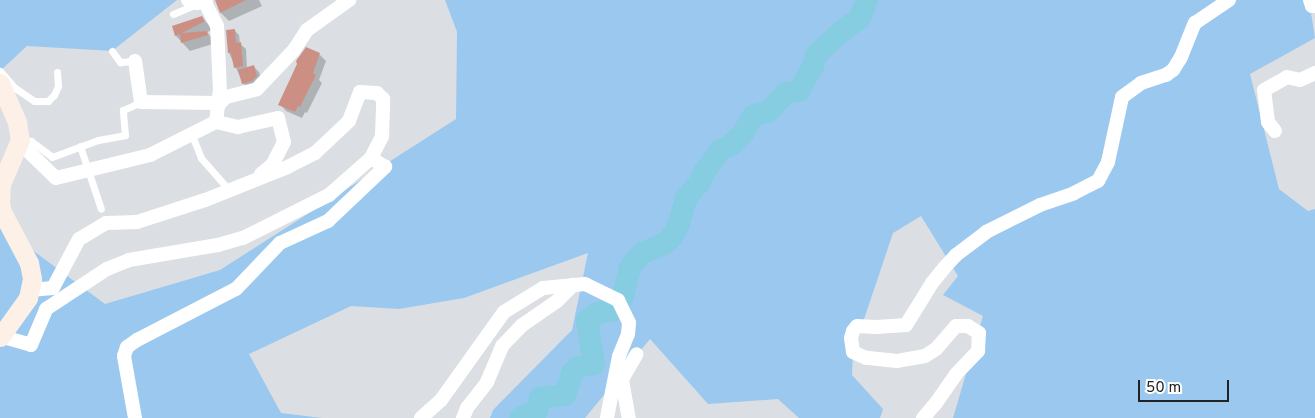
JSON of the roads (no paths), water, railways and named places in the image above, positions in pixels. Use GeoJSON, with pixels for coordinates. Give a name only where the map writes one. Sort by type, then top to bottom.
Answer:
{"type":"FeatureCollection","features":[{"type":"Feature","properties":{"kind":"main road"},"geometry":{"type":"LineString","coordinates":[[0,83],[17,122],[20,140],[1,184],[0,202],[2,212],[29,263],[32,279],[28,298],[0,336]]}},
{"type":"Feature","properties":{"kind":"street"},"geometry":{"type":"LineString","coordinates":[[135,61],[142,102],[220,103],[226,97],[257,89],[294,50],[308,30],[348,0]]}},
{"type":"Feature","properties":{"kind":"street"},"geometry":{"type":"LineString","coordinates":[[923,418],[956,374],[978,351],[979,333],[968,326],[956,326],[936,349],[925,356],[896,361],[866,358],[853,352],[851,338],[854,331],[858,326],[906,325],[932,283],[944,268],[986,232],[1040,205],[1074,193],[1098,181],[1108,162],[1122,97],[1141,83],[1166,75],[1174,70],[1182,57],[1195,24],[1229,0]]}},
{"type":"Feature","properties":{"kind":"street"},"geometry":{"type":"LineString","coordinates":[[1310,0],[1312,6],[1315,6]]}},
{"type":"Feature","properties":{"kind":"street"},"geometry":{"type":"LineString","coordinates":[[199,1],[217,26],[220,103],[216,122]]}},
{"type":"Feature","properties":{"kind":"street"},"geometry":{"type":"LineString","coordinates":[[1275,131],[1268,122],[1264,90],[1286,77],[1300,80],[1315,73]]}},
{"type":"Feature","properties":{"kind":"street"},"geometry":{"type":"LineString","coordinates":[[0,336],[31,345],[46,309],[107,269],[129,260],[218,245],[243,238],[329,195],[371,158],[382,136],[383,99],[377,93],[360,92],[349,121],[314,153],[288,168],[137,222],[106,223],[79,239],[53,288],[30,290]]}},
{"type":"Feature","properties":{"kind":"street"},"geometry":{"type":"LineString","coordinates":[[20,140],[29,152],[56,178],[150,155],[216,122],[238,127],[278,118],[284,142],[273,164],[262,172],[259,179]]}},
{"type":"Feature","properties":{"kind":"street"},"geometry":{"type":"LineString","coordinates":[[135,418],[124,356],[127,347],[236,289],[280,243],[328,221],[385,168],[371,158]]}},
{"type":"Feature","properties":{"kind":"street"},"geometry":{"type":"LineString","coordinates":[[421,418],[441,400],[504,312],[543,288],[585,284],[618,300],[629,323],[628,334],[619,356],[607,418]]}},
{"type":"Feature","properties":{"kind":"street"},"geometry":{"type":"LineString","coordinates":[[463,418],[467,408],[487,382],[502,346],[521,326],[557,301],[573,285]]}},
{"type":"Feature","properties":{"kind":"street"},"geometry":{"type":"LineString","coordinates":[[612,397],[637,354]]}},
{"type":"Feature","properties":{"kind":"street"},"geometry":{"type":"LineString","coordinates":[[622,380],[629,418]]}},
{"type":"Feature","properties":{"kind":"lane"},"geometry":{"type":"LineString","coordinates":[[173,14],[199,1]]}},
{"type":"Feature","properties":{"kind":"lane"},"geometry":{"type":"LineString","coordinates":[[112,51],[120,62],[135,61]]}},
{"type":"Feature","properties":{"kind":"lane"},"geometry":{"type":"LineString","coordinates":[[0,71],[15,88],[34,100],[48,101],[58,86],[57,72]]}},
{"type":"Feature","properties":{"kind":"lane"},"geometry":{"type":"LineString","coordinates":[[20,140],[31,141],[52,157],[98,140],[125,135],[123,110],[142,102]]}},
{"type":"Feature","properties":{"kind":"lane"},"geometry":{"type":"LineString","coordinates":[[191,133],[201,158],[229,190]]}},
{"type":"Feature","properties":{"kind":"lane"},"geometry":{"type":"LineString","coordinates":[[80,146],[101,209]]}},
{"type":"Feature","properties":{"kind":"waterway"},"geometry":{"type":"LineString","coordinates":[[520,418],[537,411],[540,398],[565,395],[572,373],[578,367],[594,364],[587,321],[598,313],[614,310],[623,296],[630,267],[642,253],[664,244],[671,238],[679,224],[686,198],[700,182],[705,171],[721,150],[731,145],[743,133],[754,115],[768,112],[786,93],[799,91],[813,66],[816,55],[842,31],[860,18],[867,0]]}}]}
